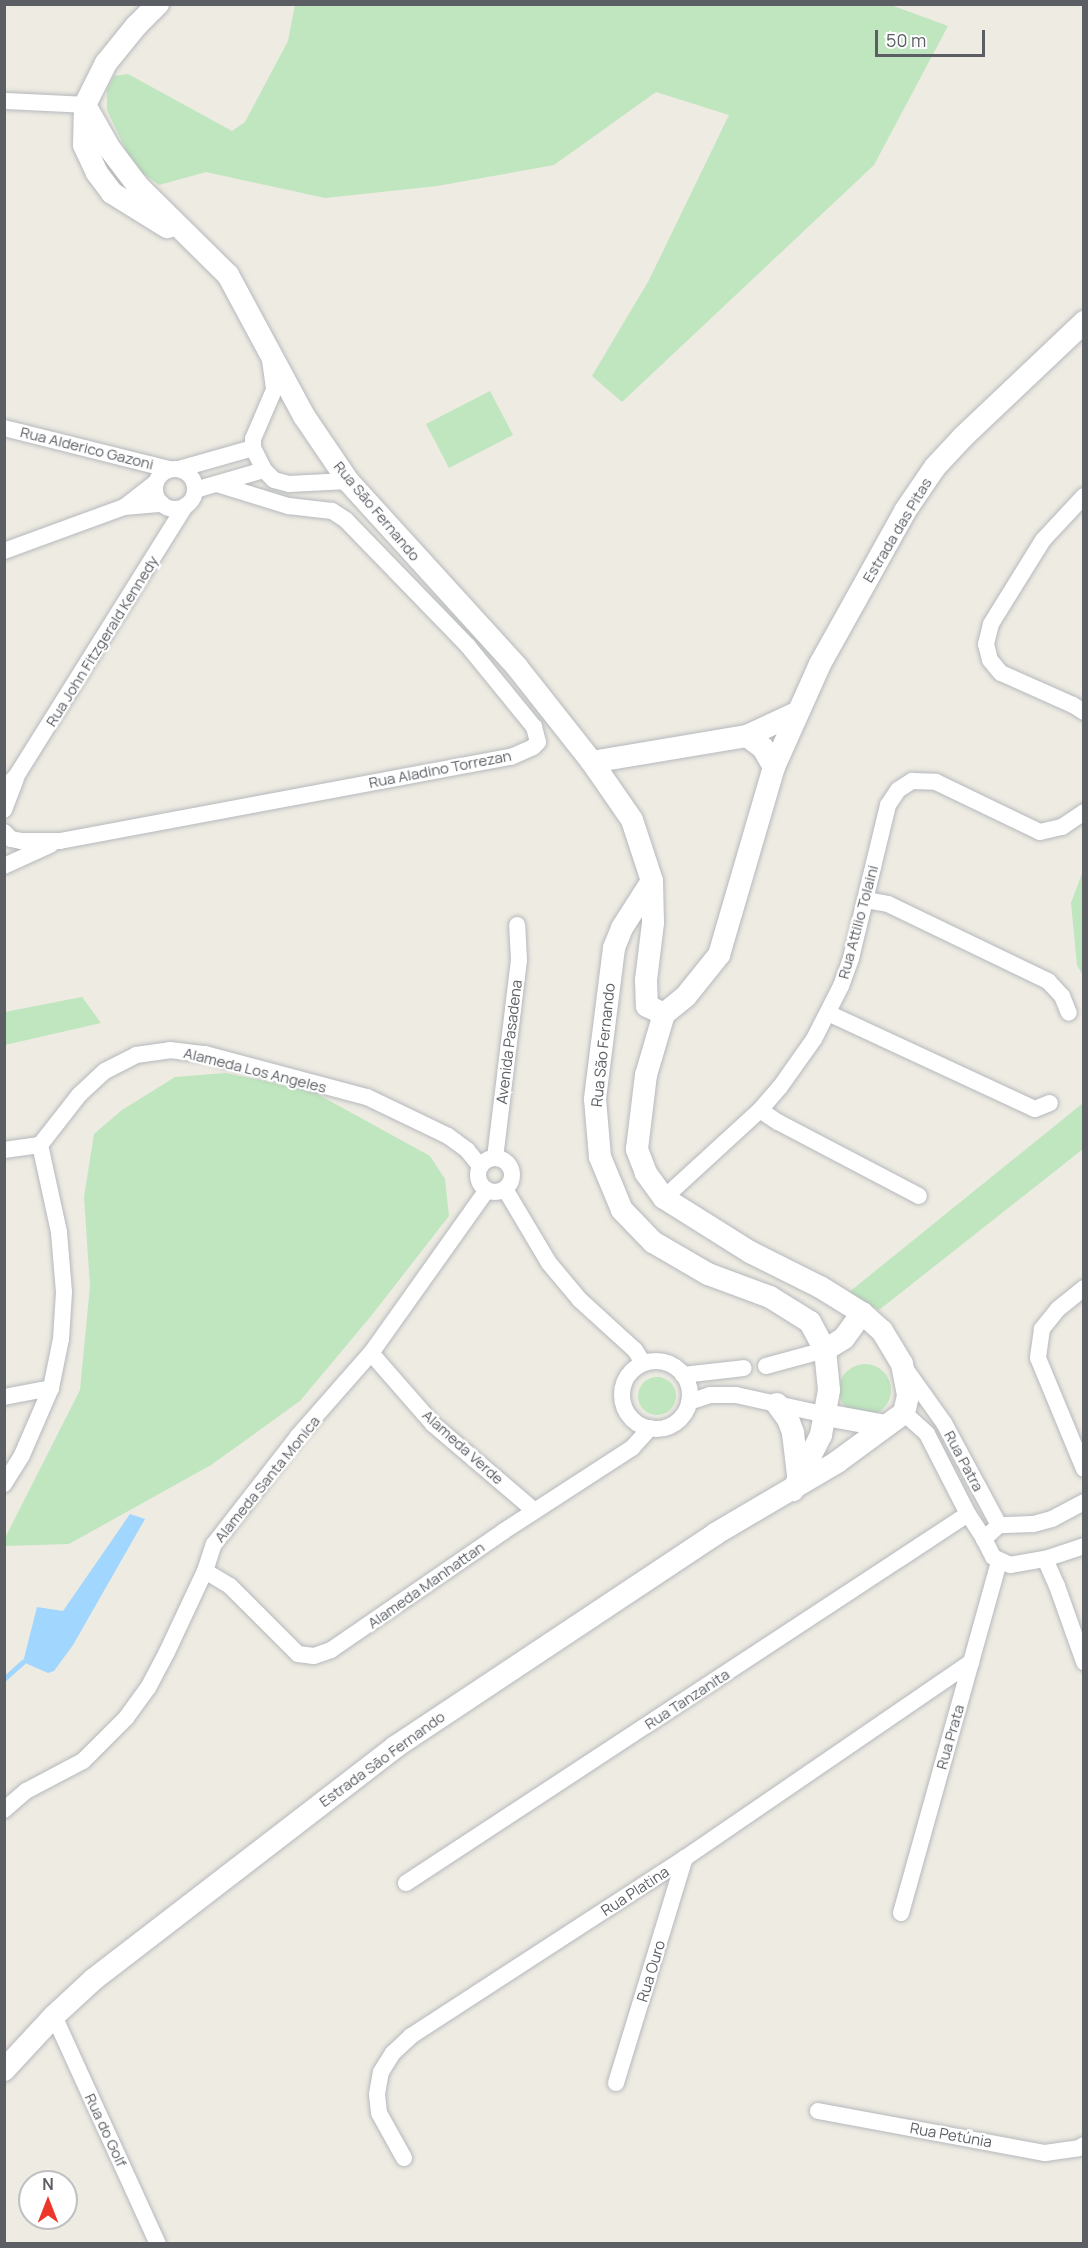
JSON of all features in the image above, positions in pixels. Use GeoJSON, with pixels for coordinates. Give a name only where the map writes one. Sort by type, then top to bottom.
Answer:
{"type":"FeatureCollection","features":[{"type":"Feature","properties":{"kind":"main road"},"geometry":{"type":"LineString","coordinates":[[85,108],[106,63],[136,26],[158,4]]}},
{"type":"Feature","properties":{"kind":"main road","name":"Rua São Fernando"},"geometry":{"type":"LineString","coordinates":[[85,108],[110,149],[138,186],[192,242],[228,275],[304,416],[348,481],[517,667],[592,762],[632,820],[652,881],[653,923],[646,980],[647,1006],[664,1014]]}},
{"type":"Feature","properties":{"kind":"main road","name":"Estrada das Pitas"},"geometry":{"type":"LineString","coordinates":[[774,768],[796,713],[820,664],[894,531],[935,467],[964,436],[1080,329]]}},
{"type":"Feature","properties":{"kind":"main road"},"geometry":{"type":"LineString","coordinates":[[592,762],[747,736],[796,713]]}},
{"type":"Feature","properties":{"kind":"main road"},"geometry":{"type":"LineString","coordinates":[[747,736],[763,748],[774,768],[719,955],[686,996],[664,1014],[646,1075],[637,1149],[646,1173],[664,1198],[750,1252],[802,1277],[862,1313],[890,1340],[902,1364],[907,1387],[895,1419],[826,1415]]}},
{"type":"Feature","properties":{"kind":"main road","name":"Rua São Fernando"},"geometry":{"type":"LineString","coordinates":[[652,881],[622,928],[614,948],[595,1099],[600,1157],[622,1209],[653,1242],[708,1274],[770,1297],[810,1322],[825,1350],[830,1390],[821,1435],[795,1483]]}},
{"type":"Feature","properties":{"kind":"main road"},"geometry":{"type":"LineString","coordinates":[[825,1350],[844,1338],[862,1313]]}},
{"type":"Feature","properties":{"kind":"main road"},"geometry":{"type":"LineString","coordinates":[[777,1404],[788,1419],[793,1433],[795,1483]]}},
{"type":"Feature","properties":{"kind":"main road","name":"Estrada São Fernando"},"geometry":{"type":"LineString","coordinates":[[4,2070],[54,2016],[94,1979],[189,1903],[395,1747],[715,1534],[895,1419]]}},
{"type":"Feature","properties":{"kind":"street"},"geometry":{"type":"LineString","coordinates":[[4,101],[85,108]]}},
{"type":"Feature","properties":{"kind":"street"},"geometry":{"type":"LineString","coordinates":[[268,348],[274,390],[268,409],[257,427],[253,448],[264,470],[274,480],[289,484],[348,481]]}},
{"type":"Feature","properties":{"kind":"street","name":"Rua Alderico Gazoni"},"geometry":{"type":"LineString","coordinates":[[4,428],[174,469]]}},
{"type":"Feature","properties":{"kind":"street"},"geometry":{"type":"LineString","coordinates":[[124,507],[174,469],[253,448]]}},
{"type":"Feature","properties":{"kind":"street"},"geometry":{"type":"LineString","coordinates":[[155,483],[156,496],[162,504],[172,509],[185,506],[194,497],[193,479],[174,469]]}},
{"type":"Feature","properties":{"kind":"street"},"geometry":{"type":"LineString","coordinates":[[195,490],[220,485],[264,470]]}},
{"type":"Feature","properties":{"kind":"street","name":"Rua Aladino Torrezan"},"geometry":{"type":"LineString","coordinates":[[60,841],[510,757],[533,747],[538,742],[534,727],[468,646],[346,520],[332,511],[288,506],[220,485]]}},
{"type":"Feature","properties":{"kind":"street"},"geometry":{"type":"LineString","coordinates":[[1082,707],[1001,673],[990,660],[986,645],[991,624],[1043,540],[1083,496]]}},
{"type":"Feature","properties":{"kind":"street"},"geometry":{"type":"LineString","coordinates":[[4,551],[124,507],[162,504]]}},
{"type":"Feature","properties":{"kind":"street","name":"Rua John Fitzgerald Kennedy"},"geometry":{"type":"LineString","coordinates":[[17,775],[185,506]]}},
{"type":"Feature","properties":{"kind":"street"},"geometry":{"type":"LineString","coordinates":[[4,789],[17,775]]}},
{"type":"Feature","properties":{"kind":"street"},"geometry":{"type":"LineString","coordinates":[[4,810],[17,775]]}},
{"type":"Feature","properties":{"kind":"street","name":"Rua Attilio Tolaini"},"geometry":{"type":"LineString","coordinates":[[664,1198],[760,1110],[798,1064],[828,1013],[851,958],[888,805],[898,790],[912,781],[936,782],[1040,832],[1062,827],[1083,812]]}},
{"type":"Feature","properties":{"kind":"street"},"geometry":{"type":"LineString","coordinates":[[4,832],[21,842],[60,841]]}},
{"type":"Feature","properties":{"kind":"street"},"geometry":{"type":"LineString","coordinates":[[4,866],[60,841]]}},
{"type":"Feature","properties":{"kind":"street"},"geometry":{"type":"LineString","coordinates":[[866,900],[888,904],[1047,981],[1062,996],[1069,1012]]}},
{"type":"Feature","properties":{"kind":"street","name":"Avenida Pasadena"},"geometry":{"type":"LineString","coordinates":[[488,1162],[519,960],[517,925]]}},
{"type":"Feature","properties":{"kind":"street"},"geometry":{"type":"LineString","coordinates":[[828,1013],[1035,1109],[1050,1102]]}},
{"type":"Feature","properties":{"kind":"street","name":"Alameda Los Angeles"},"geometry":{"type":"LineString","coordinates":[[40,1145],[79,1095],[105,1071],[136,1055],[170,1050],[205,1054],[367,1097],[448,1136],[488,1162]]}},
{"type":"Feature","properties":{"kind":"street"},"geometry":{"type":"LineString","coordinates":[[760,1110],[778,1122],[919,1196]]}},
{"type":"Feature","properties":{"kind":"street"},"geometry":{"type":"LineString","coordinates":[[4,1150],[40,1145],[59,1232],[64,1292],[60,1339],[51,1388],[22,1455],[4,1484]]}},
{"type":"Feature","properties":{"kind":"street"},"geometry":{"type":"LineString","coordinates":[[488,1162],[505,1162],[511,1171],[510,1182],[505,1189],[498,1192],[486,1191],[477,1177],[488,1162]]}},
{"type":"Feature","properties":{"kind":"street"},"geometry":{"type":"LineString","coordinates":[[505,1189],[549,1263],[580,1300],[635,1350],[643,1363]]}},
{"type":"Feature","properties":{"kind":"street","name":"Alameda Santa Monica"},"geometry":{"type":"LineString","coordinates":[[4,1810],[26,1791],[83,1761],[126,1718],[162,1661],[205,1571],[214,1544],[298,1436],[371,1353],[486,1191]]}},
{"type":"Feature","properties":{"kind":"street"},"geometry":{"type":"LineString","coordinates":[[1083,1288],[1058,1310],[1042,1329],[1038,1358],[1083,1469]]}},
{"type":"Feature","properties":{"kind":"street"},"geometry":{"type":"LineString","coordinates":[[766,1366],[825,1350]]}},
{"type":"Feature","properties":{"kind":"street","name":"Alameda Verde"},"geometry":{"type":"LineString","coordinates":[[371,1353],[433,1424],[535,1511]]}},
{"type":"Feature","properties":{"kind":"street"},"geometry":{"type":"LineString","coordinates":[[665,1362],[683,1375],[688,1385],[689,1402],[681,1418],[672,1425],[650,1428],[631,1418],[622,1398],[627,1377],[643,1363],[665,1362]]}},
{"type":"Feature","properties":{"kind":"street","name":"Rua Patra"},"geometry":{"type":"LineString","coordinates":[[902,1364],[928,1397],[944,1423],[999,1525]]}},
{"type":"Feature","properties":{"kind":"street"},"geometry":{"type":"LineString","coordinates":[[683,1375],[744,1368]]}},
{"type":"Feature","properties":{"kind":"street"},"geometry":{"type":"LineString","coordinates":[[4,1397],[51,1388]]}},
{"type":"Feature","properties":{"kind":"street"},"geometry":{"type":"LineString","coordinates":[[689,1402],[710,1395],[725,1395],[826,1415]]}},
{"type":"Feature","properties":{"kind":"street"},"geometry":{"type":"LineString","coordinates":[[895,1419],[927,1434],[993,1557],[999,1561],[1019,1565],[1083,1546]]}},
{"type":"Feature","properties":{"kind":"street"},"geometry":{"type":"LineString","coordinates":[[927,1434],[944,1423]]}},
{"type":"Feature","properties":{"kind":"street","name":"Alameda Manhattan"},"geometry":{"type":"LineString","coordinates":[[205,1571],[230,1586],[298,1653],[314,1656],[331,1650],[632,1448],[650,1428]]}},
{"type":"Feature","properties":{"kind":"street"},"geometry":{"type":"LineString","coordinates":[[984,1539],[999,1525],[1033,1524],[1052,1519],[1083,1502]]}},
{"type":"Feature","properties":{"kind":"street","name":"Rua Tanzanita"},"geometry":{"type":"LineString","coordinates":[[406,1883],[968,1514]]}},
{"type":"Feature","properties":{"kind":"street"},"geometry":{"type":"LineString","coordinates":[[1045,1559],[1057,1586],[1083,1662]]}},
{"type":"Feature","properties":{"kind":"street","name":"Rua Prata"},"geometry":{"type":"LineString","coordinates":[[901,1913],[999,1561]]}},
{"type":"Feature","properties":{"kind":"street","name":"Rua Platina"},"geometry":{"type":"LineString","coordinates":[[404,2158],[379,2114],[377,2094],[381,2072],[393,2053],[411,2036],[685,1858],[971,1662]]}},
{"type":"Feature","properties":{"kind":"street","name":"Rua Ouro"},"geometry":{"type":"LineString","coordinates":[[616,2083],[685,1858]]}},
{"type":"Feature","properties":{"kind":"street","name":"Rua do Golf"},"geometry":{"type":"LineString","coordinates":[[54,2016],[158,2244]]}},
{"type":"Feature","properties":{"kind":"street","name":"Rua Petúnia"},"geometry":{"type":"LineString","coordinates":[[819,2111],[1045,2152],[1079,2148],[1083,2145]]}},
{"type":"Feature","properties":{"kind":"green space"},"geometry":{"type":"Polygon","coordinates":[[[888,4],[948,26],[874,165],[622,402],[592,376],[649,280],[729,115],[656,92],[554,165],[437,186],[325,198],[206,172],[159,185],[134,167],[107,110],[107,90],[114,76],[128,74],[232,131],[245,122],[288,41],[295,5],[888,4]]]}},
{"type":"Feature","properties":{"kind":"green space"},"geometry":{"type":"Polygon","coordinates":[[[490,391],[513,435],[449,468],[426,424],[490,391]]]}},
{"type":"Feature","properties":{"kind":"green space"},"geometry":{"type":"Polygon","coordinates":[[[1083,871],[1084,976],[1077,965],[1071,903],[1083,871]]]}},
{"type":"Feature","properties":{"kind":"green space"},"geometry":{"type":"Polygon","coordinates":[[[82,997],[101,1023],[5,1045],[5,1012],[82,997]]]}},
{"type":"Feature","properties":{"kind":"green space"},"geometry":{"type":"Polygon","coordinates":[[[225,1073],[310,1090],[430,1156],[445,1179],[449,1216],[371,1316],[300,1401],[211,1465],[69,1544],[5,1546],[5,1538],[80,1390],[90,1286],[84,1197],[94,1134],[122,1110],[175,1077],[225,1073]]]}},
{"type":"Feature","properties":{"kind":"green space"},"geometry":{"type":"Polygon","coordinates":[[[1083,1103],[1083,1149],[879,1310],[848,1293],[1083,1103]]]}},
{"type":"Feature","properties":{"kind":"green space"},"geometry":{"type":"Polygon","coordinates":[[[865,1364],[875,1366],[883,1372],[889,1380],[891,1390],[889,1400],[883,1408],[875,1414],[865,1416],[855,1414],[847,1408],[841,1400],[839,1390],[841,1380],[847,1372],[855,1366],[865,1364]]]}},
{"type":"Feature","properties":{"kind":"green space"},"geometry":{"type":"Polygon","coordinates":[[[657,1377],[670,1383],[676,1396],[670,1409],[657,1415],[644,1409],[638,1396],[644,1383],[657,1377]]]}},
{"type":"Feature","properties":{"kind":"water"},"geometry":{"type":"Polygon","coordinates":[[[130,1514],[145,1519],[73,1645],[54,1671],[48,1673],[23,1662],[37,1607],[63,1611],[130,1514]]]}},
{"type":"Feature","properties":{"kind":"waterway"},"geometry":{"type":"LineString","coordinates":[[4,1679],[23,1662]]}}]}
